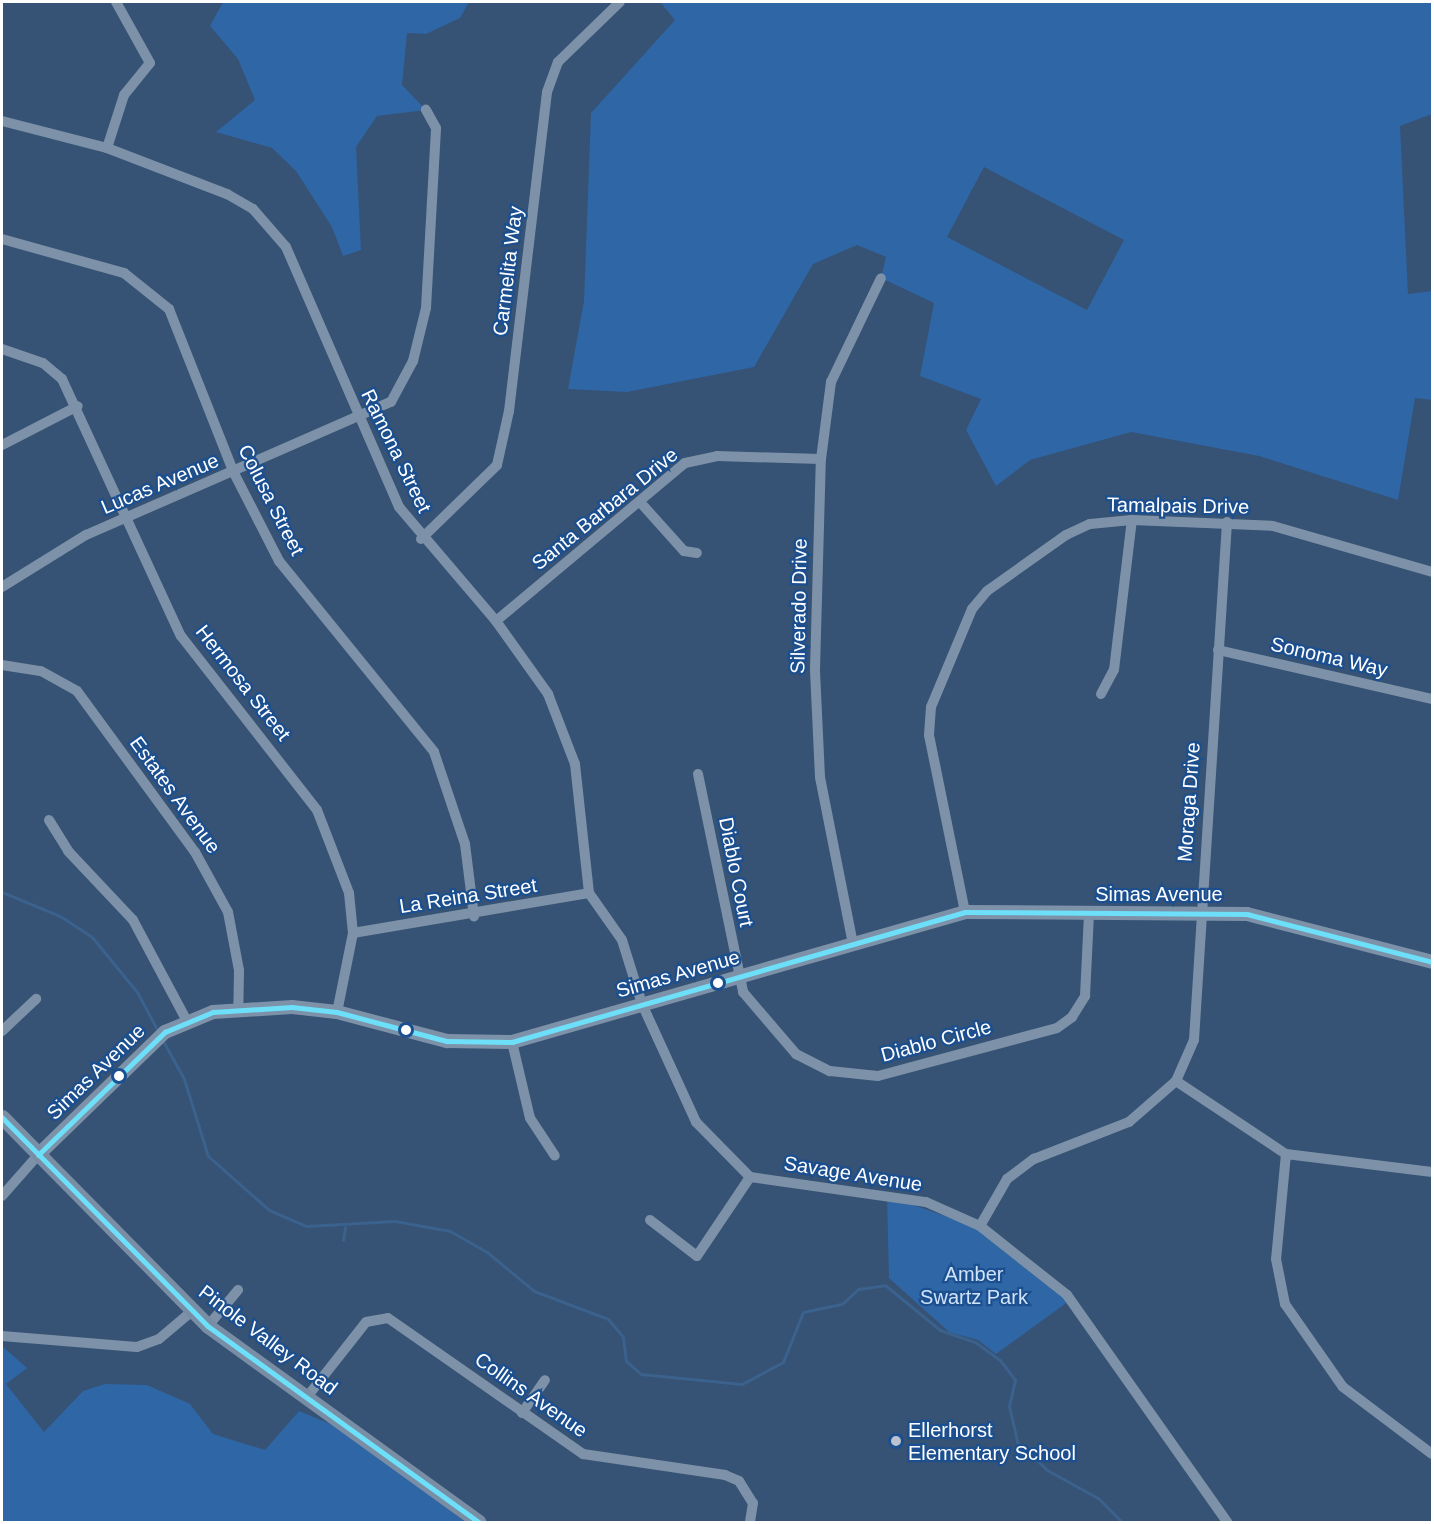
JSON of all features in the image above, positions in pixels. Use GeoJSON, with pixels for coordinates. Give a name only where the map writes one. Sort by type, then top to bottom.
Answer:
{"type":"FeatureCollection","features":[{"type":"Feature","properties":{"kind":"main road","name":"Pinole Valley Road"},"geometry":{"type":"LineString","coordinates":[[2,1117],[191,1312],[479,1522]]}},
{"type":"Feature","properties":{"kind":"street"},"geometry":{"type":"LineString","coordinates":[[107,148],[124,95],[150,63],[116,2]]}},
{"type":"Feature","properties":{"kind":"street","name":"Carmelita Way"},"geometry":{"type":"LineString","coordinates":[[421,539],[497,465],[509,411],[547,92],[558,62],[620,2]]}},
{"type":"Feature","properties":{"kind":"street","name":"Lucas Avenue"},"geometry":{"type":"LineString","coordinates":[[2,587],[86,535],[234,473],[391,402],[404,383],[426,308],[436,128],[426,110]]}},
{"type":"Feature","properties":{"kind":"street","name":"Ramona Street"},"geometry":{"type":"LineString","coordinates":[[2,121],[107,148],[253,209],[286,247],[399,507],[421,539],[496,621],[548,694],[575,764],[590,893],[622,940],[642,1004]]}},
{"type":"Feature","properties":{"kind":"street","name":"Colusa Street"},"geometry":{"type":"LineString","coordinates":[[2,239],[124,273],[144,284],[169,309],[234,473],[279,561],[434,752],[465,844],[474,916]]}},
{"type":"Feature","properties":{"kind":"street","name":"Silverado Drive"},"geometry":{"type":"LineString","coordinates":[[853,944],[820,777],[815,669],[820,459],[831,382],[881,278]]}},
{"type":"Feature","properties":{"kind":"street","name":"Hermosa Street"},"geometry":{"type":"LineString","coordinates":[[2,349],[43,363],[62,379],[78,406],[181,636],[317,810],[345,873],[353,933],[337,1012]]}},
{"type":"Feature","properties":{"kind":"street"},"geometry":{"type":"LineString","coordinates":[[2,445],[78,406]]}},
{"type":"Feature","properties":{"kind":"street","name":"Santa Barbara Drive"},"geometry":{"type":"LineString","coordinates":[[496,621],[685,463],[717,456],[820,459]]}},
{"type":"Feature","properties":{"kind":"street"},"geometry":{"type":"LineString","coordinates":[[640,502],[684,551],[697,553]]}},
{"type":"Feature","properties":{"kind":"street"},"geometry":{"type":"LineString","coordinates":[[1101,694],[1114,670],[1132,520]]}},
{"type":"Feature","properties":{"kind":"street","name":"Tamalpais Drive"},"geometry":{"type":"LineString","coordinates":[[965,912],[929,735],[931,707],[972,609],[987,591],[1066,535],[1090,524],[1132,520],[1227,522],[1320,537],[1432,572]]}},
{"type":"Feature","properties":{"kind":"street","name":"Moraga Drive"},"geometry":{"type":"LineString","coordinates":[[980,1226],[1007,1179],[1034,1159],[1129,1122],[1176,1081],[1194,1040],[1200,1002],[1199,914],[1227,522]]}},
{"type":"Feature","properties":{"kind":"street","name":"Sonoma Way"},"geometry":{"type":"LineString","coordinates":[[1218,650],[1432,699]]}},
{"type":"Feature","properties":{"kind":"street","name":"Estates Avenue"},"geometry":{"type":"LineString","coordinates":[[2,665],[41,670],[77,691],[195,852],[228,912],[239,970],[238,1009]]}},
{"type":"Feature","properties":{"kind":"street","name":"Diablo Court"},"geometry":{"type":"LineString","coordinates":[[698,774],[739,977]]}},
{"type":"Feature","properties":{"kind":"street"},"geometry":{"type":"LineString","coordinates":[[49,820],[68,851],[133,920],[185,1022]]}},
{"type":"Feature","properties":{"kind":"street","name":"La Reina Street"},"geometry":{"type":"LineString","coordinates":[[353,933],[474,916],[590,893]]}},
{"type":"Feature","properties":{"kind":"street","name":"Simas Avenue"},"geometry":{"type":"LineString","coordinates":[[2,1196],[38,1155],[146,1049],[185,1022],[238,1009],[337,1012],[447,1041],[512,1042],[965,912],[1247,914],[1432,962]]}},
{"type":"Feature","properties":{"kind":"street","name":"Diablo Circle"},"geometry":{"type":"LineString","coordinates":[[739,977],[742,992],[796,1054],[830,1071],[878,1076],[1057,1028],[1072,1017],[1085,996],[1089,913]]}},
{"type":"Feature","properties":{"kind":"street"},"geometry":{"type":"LineString","coordinates":[[2,1031],[36,999]]}},
{"type":"Feature","properties":{"kind":"street"},"geometry":{"type":"LineString","coordinates":[[642,1004],[696,1122],[750,1177],[697,1256],[650,1220]]}},
{"type":"Feature","properties":{"kind":"street"},"geometry":{"type":"LineString","coordinates":[[512,1042],[530,1118],[555,1156]]}},
{"type":"Feature","properties":{"kind":"street"},"geometry":{"type":"LineString","coordinates":[[1176,1081],[1286,1154],[1432,1172]]}},
{"type":"Feature","properties":{"kind":"street"},"geometry":{"type":"LineString","coordinates":[[1286,1154],[1276,1260],[1285,1304],[1343,1387],[1432,1454]]}},
{"type":"Feature","properties":{"kind":"street","name":"Savage Avenue"},"geometry":{"type":"LineString","coordinates":[[750,1177],[926,1202],[980,1226],[1067,1295],[1227,1522]]}},
{"type":"Feature","properties":{"kind":"street"},"geometry":{"type":"LineString","coordinates":[[208,1326],[238,1290]]}},
{"type":"Feature","properties":{"kind":"street"},"geometry":{"type":"LineString","coordinates":[[2,1336],[137,1347],[159,1339],[191,1312]]}},
{"type":"Feature","properties":{"kind":"street","name":"Collins Avenue"},"geometry":{"type":"LineString","coordinates":[[307,1397],[366,1322],[388,1318],[583,1454],[725,1475],[747,1490],[753,1503],[750,1522]]}},
{"type":"Feature","properties":{"kind":"street"},"geometry":{"type":"LineString","coordinates":[[522,1413],[545,1380]]}},
{"type":"Feature","properties":{"kind":"green space"},"geometry":{"type":"Polygon","coordinates":[[[223,2],[469,2],[460,18],[426,34],[407,33],[402,85],[426,110],[377,116],[356,147],[361,250],[343,256],[332,227],[296,171],[272,148],[216,132],[255,100],[238,59],[210,26],[223,2]]]}},
{"type":"Feature","properties":{"kind":"green space"},"geometry":{"type":"Polygon","coordinates":[[[660,2],[1432,2],[1432,114],[1400,126],[1408,294],[1432,291],[1432,400],[1415,398],[1398,500],[1259,456],[1131,432],[1030,460],[996,486],[966,430],[981,399],[920,376],[934,303],[881,278],[886,257],[857,245],[813,264],[754,367],[627,392],[568,389],[584,301],[591,113],[675,20],[660,2]],[[984,167],[947,237],[1087,310],[1124,240],[984,167]]]}},
{"type":"Feature","properties":{"kind":"green space","name":"Amber Swartz Park"},"geometry":{"type":"Polygon","coordinates":[[[887,1196],[977,1227],[1069,1301],[996,1354],[978,1340],[949,1332],[889,1278],[887,1196]]]}},
{"type":"Feature","properties":{"kind":"green space"},"geometry":{"type":"Polygon","coordinates":[[[2,1346],[27,1368],[6,1384],[44,1432],[83,1391],[105,1384],[147,1385],[190,1404],[213,1434],[265,1450],[299,1411],[340,1428],[465,1522],[2,1522],[2,1346]]]}},
{"type":"Feature","properties":{"kind":"waterway"},"geometry":{"type":"LineString","coordinates":[[2,892],[60,916],[92,937],[137,992],[159,1033]]}},
{"type":"Feature","properties":{"kind":"waterway"},"geometry":{"type":"LineString","coordinates":[[162,1039],[184,1079],[208,1156],[269,1210],[306,1226],[395,1221],[450,1231],[487,1252],[534,1291],[608,1319],[623,1337],[626,1361],[641,1374],[742,1384],[783,1362],[803,1312],[842,1304],[858,1289],[885,1285],[940,1330],[975,1342],[1000,1360],[1015,1380],[1009,1406],[1017,1442],[1047,1470],[1098,1498],[1122,1522]]}},
{"type":"Feature","properties":{"kind":"waterway"},"geometry":{"type":"LineString","coordinates":[[343,1240],[345,1227]]}},
{"type":"Feature","properties":{"kind":"transit line"},"geometry":{"type":"LineString","coordinates":[[38,1155],[165,1032],[213,1012],[292,1007],[337,1012],[447,1041],[512,1042],[965,912],[1247,914],[1432,962]]}},
{"type":"Feature","properties":{"kind":"transit line"},"geometry":{"type":"LineString","coordinates":[[2,1117],[208,1326],[479,1522]]}},
{"type":"Feature","properties":{"kind":"place","name":"Ellerhorst Elementary School"},"geometry":{"type":"Point","coordinates":[896,1441]}}]}
